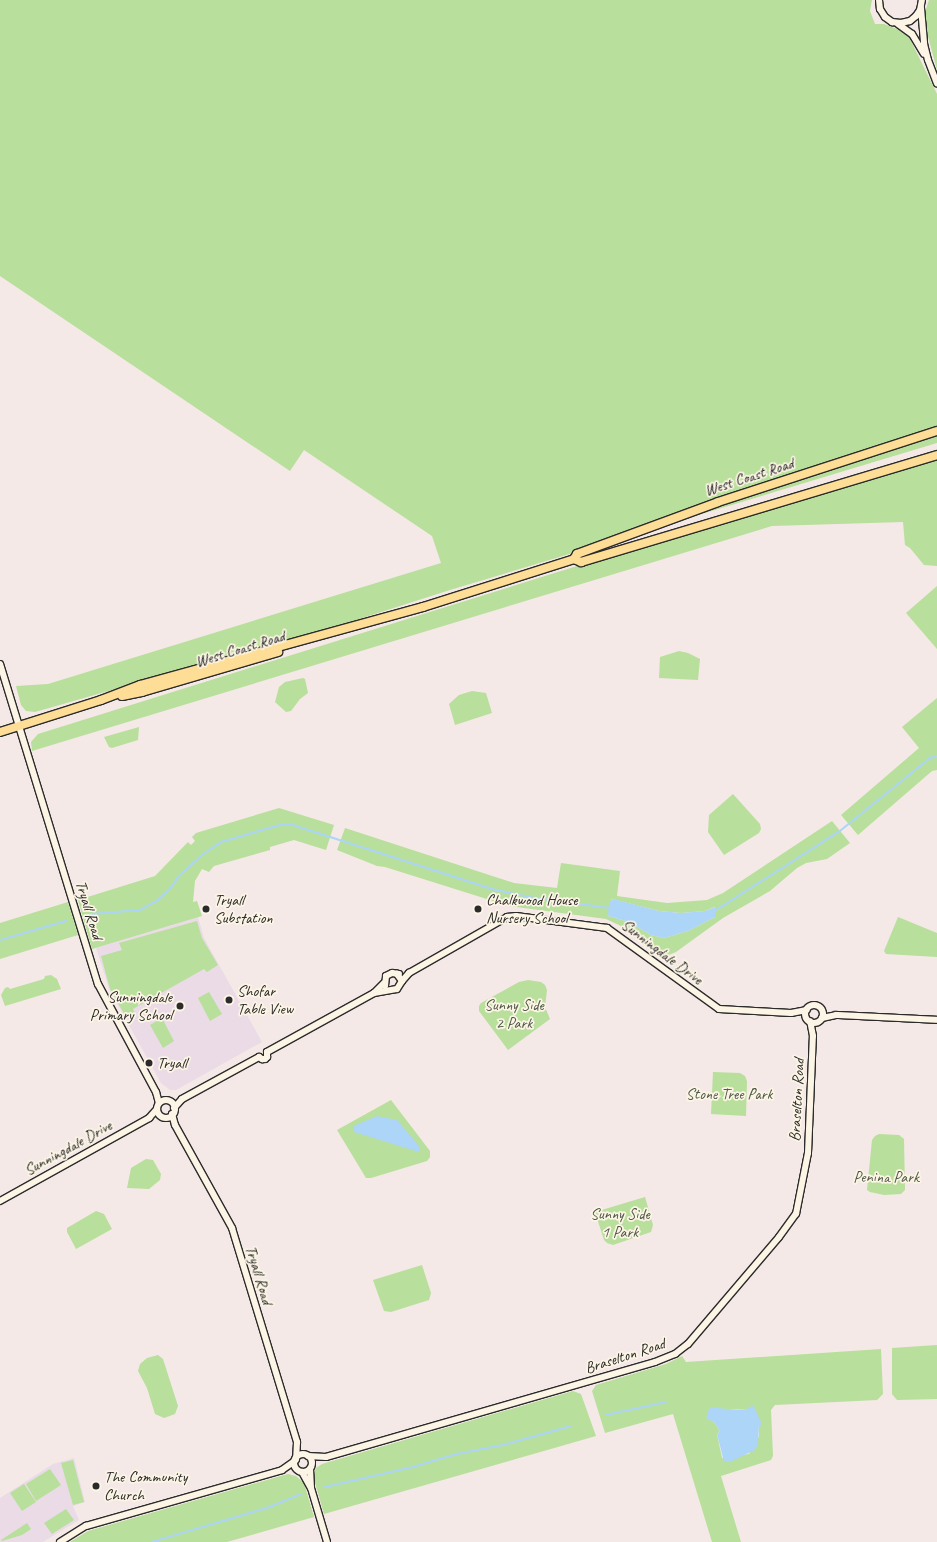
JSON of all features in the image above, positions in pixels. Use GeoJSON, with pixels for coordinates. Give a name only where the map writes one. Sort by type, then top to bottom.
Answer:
{"type":"FeatureCollection","features":[{"type":"Feature","properties":{"kind":"main road","name":"West Coast Road"},"geometry":{"type":"LineString","coordinates":[[574,559],[577,554],[718,502],[937,431]]}},
{"type":"Feature","properties":{"kind":"main road","name":"West Coast Road"},"geometry":{"type":"LineString","coordinates":[[0,732],[101,700],[140,685],[384,617],[574,559],[581,562],[937,455]]}},
{"type":"Feature","properties":{"kind":"street"},"geometry":{"type":"LineString","coordinates":[[879,0],[883,14],[889,20],[912,34],[928,60]]}},
{"type":"Feature","properties":{"kind":"street"},"geometry":{"type":"LineString","coordinates":[[896,23],[910,21],[916,16],[922,3]]}},
{"type":"Feature","properties":{"kind":"street"},"geometry":{"type":"LineString","coordinates":[[922,3],[921,28],[928,60],[937,83]]}},
{"type":"Feature","properties":{"kind":"street","name":"Tryall Road"},"geometry":{"type":"LineString","coordinates":[[0,664],[98,984],[156,1092],[158,1106],[163,1117],[175,1125]]}},
{"type":"Feature","properties":{"kind":"street","name":"Sunningdale Drive"},"geometry":{"type":"LineString","coordinates":[[402,982],[409,973],[507,918],[516,916],[607,928],[719,1009],[791,1013],[807,1010]]}},
{"type":"Feature","properties":{"kind":"street","name":"Sunningdale Drive"},"geometry":{"type":"LineString","coordinates":[[397,974],[409,973]]}},
{"type":"Feature","properties":{"kind":"street"},"geometry":{"type":"LineString","coordinates":[[173,1111],[182,1100],[259,1057],[265,1059],[267,1057],[267,1052],[374,993],[384,983],[384,979],[389,974],[397,974],[402,982],[397,989],[374,993]]}},
{"type":"Feature","properties":{"kind":"street"},"geometry":{"type":"LineString","coordinates":[[384,983],[391,990]]}},
{"type":"Feature","properties":{"kind":"street"},"geometry":{"type":"LineString","coordinates":[[836,1015],[820,1020],[808,1020],[807,1010],[815,1005],[822,1010],[836,1015],[937,1020]]}},
{"type":"Feature","properties":{"kind":"street"},"geometry":{"type":"LineString","coordinates":[[820,1020],[822,1010]]}},
{"type":"Feature","properties":{"kind":"street","name":"Sunningdale Drive"},"geometry":{"type":"LineString","coordinates":[[791,1013],[808,1020]]}},
{"type":"Feature","properties":{"kind":"street","name":"Braselton Road"},"geometry":{"type":"LineString","coordinates":[[307,1456],[326,1457],[655,1362],[669,1357],[688,1344],[779,1237],[796,1214],[808,1153],[813,1036],[808,1020]]}},
{"type":"Feature","properties":{"kind":"street","name":"Braselton Road"},"geometry":{"type":"LineString","coordinates":[[813,1036],[820,1020]]}},
{"type":"Feature","properties":{"kind":"street","name":"Tryall Road"},"geometry":{"type":"LineString","coordinates":[[156,1092],[168,1100],[173,1111],[175,1125],[232,1228],[296,1442],[296,1460]]}},
{"type":"Feature","properties":{"kind":"street"},"geometry":{"type":"LineString","coordinates":[[158,1106],[168,1100],[182,1100]]}},
{"type":"Feature","properties":{"kind":"street","name":"Sunningdale Drive"},"geometry":{"type":"LineString","coordinates":[[0,1201],[149,1118],[158,1106]]}},
{"type":"Feature","properties":{"kind":"street","name":"Sunningdale Drive"},"geometry":{"type":"LineString","coordinates":[[149,1118],[163,1117],[173,1111]]}},
{"type":"Feature","properties":{"kind":"street","name":"Tryall Road"},"geometry":{"type":"LineString","coordinates":[[296,1442],[307,1456]]}},
{"type":"Feature","properties":{"kind":"street"},"geometry":{"type":"LineString","coordinates":[[282,1470],[300,1456],[307,1456],[312,1461],[311,1488]]}},
{"type":"Feature","properties":{"kind":"street","name":"Braselton Road"},"geometry":{"type":"LineString","coordinates":[[311,1468],[326,1457]]}},
{"type":"Feature","properties":{"kind":"street"},"geometry":{"type":"LineString","coordinates":[[296,1460],[296,1467],[311,1488],[327,1542]]}},
{"type":"Feature","properties":{"kind":"street"},"geometry":{"type":"LineString","coordinates":[[60,1542],[86,1526],[282,1470],[300,1471],[311,1468]]}},
{"type":"Feature","properties":{"kind":"shaded area","name":"Sunningdale Primary School"},"geometry":{"type":"Polygon","coordinates":[[[198,917],[204,938],[262,1042],[176,1090],[170,1090],[161,1083],[109,989],[96,948],[198,917]]]}},
{"type":"Feature","properties":{"kind":"shaded area"},"geometry":{"type":"Polygon","coordinates":[[[74,1458],[85,1502],[73,1506],[79,1520],[43,1542],[0,1542],[0,1498],[53,1464],[74,1458]]]}},
{"type":"Feature","properties":{"kind":"green space"},"geometry":{"type":"Polygon","coordinates":[[[0,0],[872,0],[870,11],[875,24],[884,24],[897,29],[909,37],[937,94],[937,443],[450,590],[356,620],[35,712],[26,711],[21,705],[16,686],[48,684],[441,563],[432,536],[304,450],[290,471],[0,276],[0,0]]]}},
{"type":"Feature","properties":{"kind":"green space"},"geometry":{"type":"Polygon","coordinates":[[[929,0],[937,0],[937,70],[926,29],[925,12],[929,0]]]}},
{"type":"Feature","properties":{"kind":"green space"},"geometry":{"type":"Polygon","coordinates":[[[937,457],[937,566],[924,565],[910,548],[905,545],[903,522],[772,526],[32,751],[31,742],[38,734],[725,520],[937,457]]]}},
{"type":"Feature","properties":{"kind":"green space"},"geometry":{"type":"Polygon","coordinates":[[[937,586],[937,649],[906,613],[937,586]]]}},
{"type":"Feature","properties":{"kind":"green space"},"geometry":{"type":"Polygon","coordinates":[[[679,651],[688,653],[700,659],[698,680],[659,678],[660,657],[679,651]]]}},
{"type":"Feature","properties":{"kind":"green space"},"geometry":{"type":"Polygon","coordinates":[[[303,678],[305,679],[308,693],[300,699],[291,711],[286,712],[275,702],[279,687],[285,682],[303,678]]]}},
{"type":"Feature","properties":{"kind":"green space"},"geometry":{"type":"Polygon","coordinates":[[[472,691],[486,693],[492,713],[455,725],[449,704],[459,695],[472,691]]]}},
{"type":"Feature","properties":{"kind":"green space"},"geometry":{"type":"Polygon","coordinates":[[[937,698],[937,770],[932,771],[858,835],[841,815],[919,748],[902,727],[937,698]]]}},
{"type":"Feature","properties":{"kind":"green space"},"geometry":{"type":"Polygon","coordinates":[[[139,727],[138,740],[112,748],[109,747],[104,737],[139,727]]]}},
{"type":"Feature","properties":{"kind":"green space"},"geometry":{"type":"Polygon","coordinates":[[[733,794],[760,824],[761,829],[759,833],[724,855],[708,832],[709,815],[733,794]]]}},
{"type":"Feature","properties":{"kind":"green space"},"geometry":{"type":"Polygon","coordinates":[[[279,808],[334,825],[326,850],[294,840],[270,847],[270,850],[214,866],[209,872],[202,869],[195,881],[193,902],[197,901],[202,916],[92,949],[78,900],[155,876],[188,842],[191,845],[195,841],[192,837],[196,833],[279,808]]]}},
{"type":"Feature","properties":{"kind":"green space"},"geometry":{"type":"Polygon","coordinates":[[[832,821],[850,843],[827,859],[806,863],[797,868],[770,891],[723,918],[676,952],[666,956],[659,954],[621,926],[606,919],[509,906],[385,867],[377,866],[337,850],[345,828],[514,883],[557,888],[561,863],[620,871],[617,896],[667,903],[707,900],[723,893],[832,821]],[[612,899],[608,916],[629,922],[651,935],[664,938],[688,931],[715,917],[715,907],[705,911],[681,913],[659,911],[612,899]]]}},
{"type":"Feature","properties":{"kind":"green space"},"geometry":{"type":"Polygon","coordinates":[[[68,902],[78,935],[0,959],[0,923],[68,902]]]}},
{"type":"Feature","properties":{"kind":"green space"},"geometry":{"type":"Polygon","coordinates":[[[898,917],[937,933],[937,957],[886,954],[884,951],[898,917]]]}},
{"type":"Feature","properties":{"kind":"green space"},"geometry":{"type":"Polygon","coordinates":[[[197,921],[202,938],[218,965],[207,972],[204,969],[133,1009],[135,1013],[126,1017],[110,989],[101,956],[122,950],[119,943],[197,921]]]}},
{"type":"Feature","properties":{"kind":"green space"},"geometry":{"type":"Polygon","coordinates":[[[51,975],[57,979],[61,989],[5,1006],[1,995],[5,988],[8,987],[10,989],[44,979],[45,976],[51,975]]]}},
{"type":"Feature","properties":{"kind":"green space","name":"Sunny Side 2 Park"},"geometry":{"type":"Polygon","coordinates":[[[528,980],[541,982],[545,985],[547,990],[545,1007],[550,1019],[508,1050],[479,1011],[479,1006],[481,1003],[519,982],[528,980]]]}},
{"type":"Feature","properties":{"kind":"green space"},"geometry":{"type":"Polygon","coordinates":[[[209,992],[222,1014],[210,1021],[198,998],[209,992]]]}},
{"type":"Feature","properties":{"kind":"green space"},"geometry":{"type":"Polygon","coordinates":[[[162,1018],[174,1041],[163,1048],[150,1025],[162,1018]]]}},
{"type":"Feature","properties":{"kind":"green space","name":"Stone Tree Park"},"geometry":{"type":"Polygon","coordinates":[[[713,1072],[740,1073],[745,1076],[747,1081],[746,1116],[711,1114],[713,1072]]]}},
{"type":"Feature","properties":{"kind":"green space"},"geometry":{"type":"Polygon","coordinates":[[[391,1100],[430,1151],[430,1157],[427,1161],[371,1178],[366,1178],[337,1130],[391,1100]]]}},
{"type":"Feature","properties":{"kind":"green space","name":"Penina Park"},"geometry":{"type":"Polygon","coordinates":[[[879,1134],[899,1135],[904,1139],[905,1190],[901,1194],[884,1195],[867,1190],[872,1140],[879,1134]]]}},
{"type":"Feature","properties":{"kind":"green space"},"geometry":{"type":"Polygon","coordinates":[[[146,1159],[153,1160],[161,1174],[160,1180],[149,1189],[127,1188],[131,1168],[146,1159]]]}},
{"type":"Feature","properties":{"kind":"green space","name":"Sunny Side 1 Park"},"geometry":{"type":"Polygon","coordinates":[[[645,1197],[653,1225],[651,1232],[613,1245],[607,1243],[604,1240],[595,1212],[645,1197]]]}},
{"type":"Feature","properties":{"kind":"green space"},"geometry":{"type":"Polygon","coordinates":[[[96,1211],[104,1214],[112,1229],[76,1249],[67,1232],[67,1228],[96,1211]]]}},
{"type":"Feature","properties":{"kind":"green space"},"geometry":{"type":"Polygon","coordinates":[[[422,1265],[431,1293],[429,1300],[391,1312],[384,1311],[373,1280],[422,1265]]]}},
{"type":"Feature","properties":{"kind":"green space"},"geometry":{"type":"Polygon","coordinates":[[[937,1345],[937,1399],[897,1400],[892,1394],[892,1348],[937,1345]]]}},
{"type":"Feature","properties":{"kind":"green space"},"geometry":{"type":"Polygon","coordinates":[[[881,1349],[883,1394],[877,1400],[775,1405],[771,1410],[773,1456],[771,1460],[721,1476],[741,1542],[712,1542],[673,1414],[605,1433],[592,1391],[596,1385],[666,1364],[682,1356],[686,1362],[881,1349]],[[710,1408],[709,1419],[714,1422],[720,1431],[717,1434],[722,1458],[749,1454],[759,1436],[759,1426],[747,1409],[725,1410],[710,1408]]]}},
{"type":"Feature","properties":{"kind":"green space"},"geometry":{"type":"Polygon","coordinates":[[[158,1355],[163,1359],[178,1406],[175,1414],[164,1418],[155,1414],[147,1388],[138,1371],[140,1364],[147,1358],[158,1355]]]}},
{"type":"Feature","properties":{"kind":"green space"},"geometry":{"type":"Polygon","coordinates":[[[573,1391],[581,1394],[596,1436],[324,1514],[313,1476],[316,1468],[322,1464],[573,1391]]]}},
{"type":"Feature","properties":{"kind":"green space"},"geometry":{"type":"Polygon","coordinates":[[[73,1460],[84,1502],[73,1505],[61,1463],[73,1460]]]}},
{"type":"Feature","properties":{"kind":"green space"},"geometry":{"type":"Polygon","coordinates":[[[50,1469],[61,1485],[36,1501],[26,1484],[50,1469]]]}},
{"type":"Feature","properties":{"kind":"green space"},"geometry":{"type":"Polygon","coordinates":[[[288,1474],[296,1476],[304,1483],[314,1517],[227,1542],[70,1542],[88,1531],[288,1474]]]}},
{"type":"Feature","properties":{"kind":"green space"},"geometry":{"type":"Polygon","coordinates":[[[24,1484],[36,1502],[22,1511],[10,1493],[24,1484]]]}},
{"type":"Feature","properties":{"kind":"green space"},"geometry":{"type":"Polygon","coordinates":[[[66,1509],[74,1520],[52,1534],[44,1523],[66,1509]]]}},
{"type":"Feature","properties":{"kind":"green space"},"geometry":{"type":"Polygon","coordinates":[[[27,1523],[31,1529],[22,1535],[2,1541],[1,1540],[27,1523]]]}},
{"type":"Feature","properties":{"kind":"water"},"geometry":{"type":"Polygon","coordinates":[[[613,899],[659,911],[681,913],[705,911],[716,907],[715,917],[688,931],[664,938],[651,935],[629,922],[608,916],[609,903],[613,899]]]}},
{"type":"Feature","properties":{"kind":"water"},"geometry":{"type":"Polygon","coordinates":[[[377,1116],[397,1120],[420,1147],[419,1152],[354,1132],[353,1127],[377,1116]]]}},
{"type":"Feature","properties":{"kind":"water"},"geometry":{"type":"Polygon","coordinates":[[[753,1405],[762,1424],[759,1426],[758,1444],[755,1450],[732,1461],[724,1462],[717,1434],[720,1431],[714,1422],[706,1418],[710,1407],[735,1410],[747,1409],[753,1405]]]}},
{"type":"Feature","properties":{"kind":"waterway"},"geometry":{"type":"LineString","coordinates":[[715,911],[840,831],[930,758],[937,756]]}},
{"type":"Feature","properties":{"kind":"waterway"},"geometry":{"type":"LineString","coordinates":[[91,914],[140,910],[157,901],[170,889],[179,876],[202,855],[221,842],[280,825],[290,824],[492,889],[529,897],[609,908]]}},
{"type":"Feature","properties":{"kind":"waterway"},"geometry":{"type":"LineString","coordinates":[[0,940],[66,921]]}},
{"type":"Feature","properties":{"kind":"waterway"},"geometry":{"type":"LineString","coordinates":[[606,1415],[666,1402]]}},
{"type":"Feature","properties":{"kind":"waterway"},"geometry":{"type":"LineString","coordinates":[[325,1487],[413,1467],[457,1454],[507,1444],[571,1426]]}},
{"type":"Feature","properties":{"kind":"waterway"},"geometry":{"type":"LineString","coordinates":[[152,1542],[267,1508],[301,1494]]}},
{"type":"Feature","properties":{"kind":"place","name":"Tryall Substation"},"geometry":{"type":"Point","coordinates":[206,909]}},
{"type":"Feature","properties":{"kind":"place","name":"Chalkwood House Nursery School"},"geometry":{"type":"Point","coordinates":[478,909]}},
{"type":"Feature","properties":{"kind":"place","name":"Shofar Table View"},"geometry":{"type":"Point","coordinates":[229,1000]}},
{"type":"Feature","properties":{"kind":"place","name":"Sunningdale Primary School"},"geometry":{"type":"Point","coordinates":[180,1006]}},
{"type":"Feature","properties":{"kind":"place","name":"Tryall"},"geometry":{"type":"Point","coordinates":[149,1063]}},
{"type":"Feature","properties":{"kind":"place","name":"The Community Church"},"geometry":{"type":"Point","coordinates":[96,1486]}}]}
